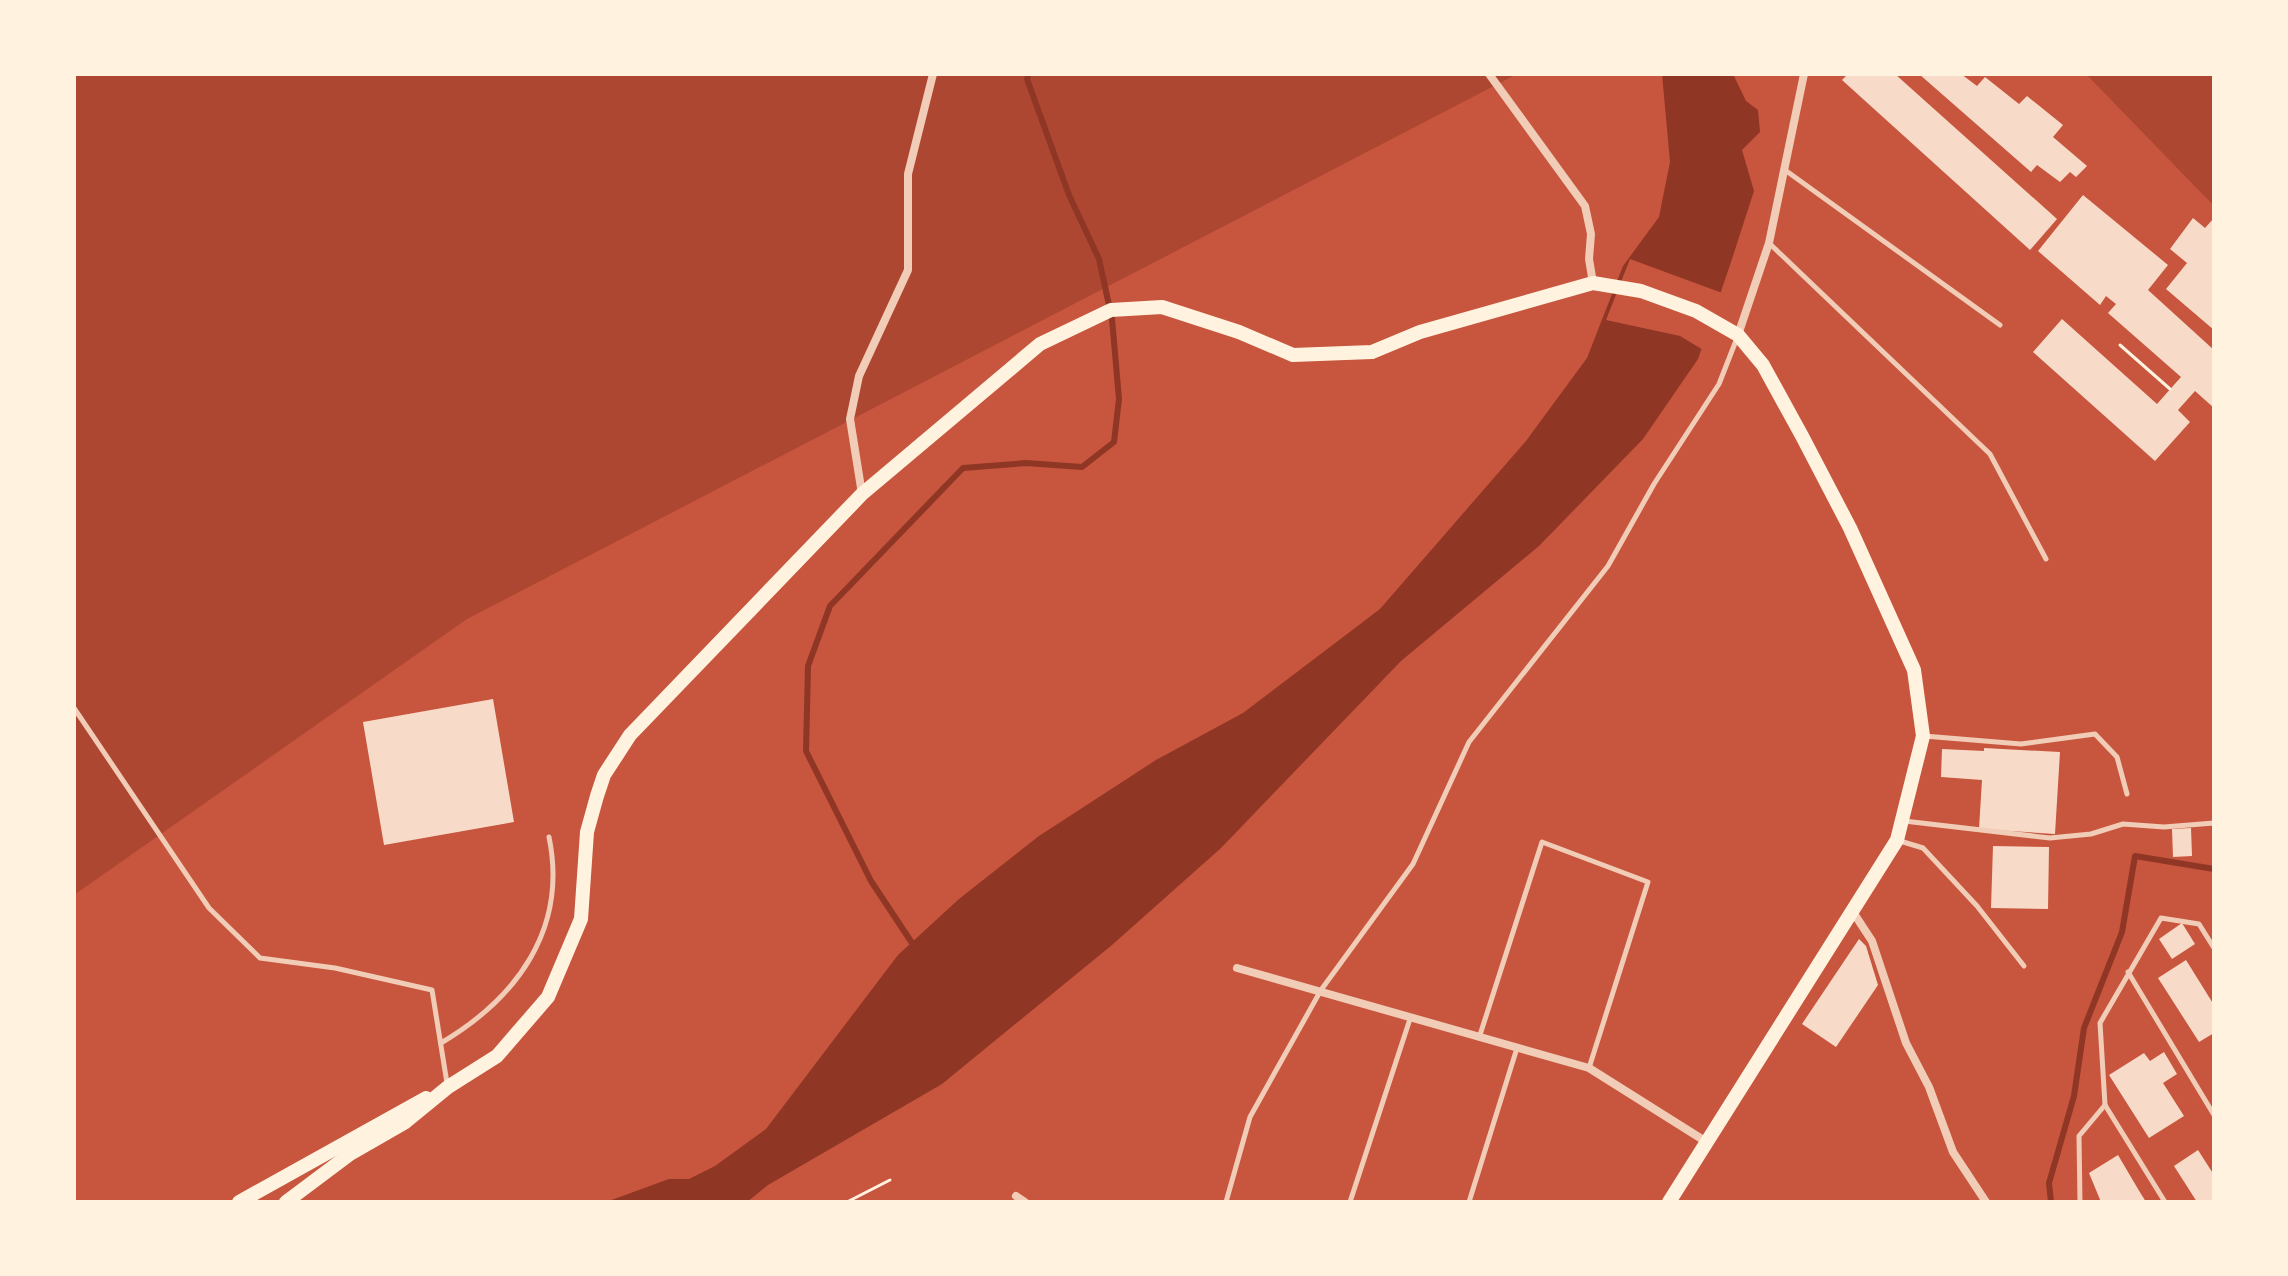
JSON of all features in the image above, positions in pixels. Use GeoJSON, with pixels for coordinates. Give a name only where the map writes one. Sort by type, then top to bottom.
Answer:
{"type":"FeatureCollection","features":[{"type":"Feature","properties":{"kind":"main road"},"geometry":{"type":"LineString","coordinates":[[239,1202],[389,1116],[448,1087],[497,1056],[548,997],[581,919],[587,832],[604,775],[616,755],[648,716],[862,494],[1040,344],[1105,313],[1162,307],[1239,332],[1293,355],[1372,352],[1420,332],[1599,284],[1662,297],[1732,331],[1763,365],[1850,528],[1914,670],[1923,736],[1897,840],[1669,1202]]}},
{"type":"Feature","properties":{"kind":"main road"},"geometry":{"type":"LineString","coordinates":[[286,1202],[350,1154],[404,1123],[448,1087]]}},
{"type":"Feature","properties":{"kind":"street"},"geometry":{"type":"LineString","coordinates":[[862,494],[850,419],[859,376],[908,270],[908,174],[933,74]]}},
{"type":"Feature","properties":{"kind":"street"},"geometry":{"type":"LineString","coordinates":[[1489,74],[1585,206],[1591,234],[1589,259],[1599,284]]}},
{"type":"Feature","properties":{"kind":"street"},"geometry":{"type":"LineString","coordinates":[[1732,331],[1769,243],[1804,74]]}},
{"type":"Feature","properties":{"kind":"street"},"geometry":{"type":"LineString","coordinates":[[1853,912],[1872,941],[1906,1043],[1929,1087],[1953,1152],[1986,1202]]}},
{"type":"Feature","properties":{"kind":"street"},"geometry":{"type":"LineString","coordinates":[[1237,968],[1589,1068],[1705,1141]]}},
{"type":"Feature","properties":{"kind":"street"},"geometry":{"type":"LineString","coordinates":[[1016,1196],[1025,1202]]}},
{"type":"Feature","properties":{"kind":"lane"},"geometry":{"type":"LineString","coordinates":[[1785,170],[2000,325]]}},
{"type":"Feature","properties":{"kind":"lane"},"geometry":{"type":"LineString","coordinates":[[1769,243],[1990,454],[2046,559]]}},
{"type":"Feature","properties":{"kind":"lane"},"geometry":{"type":"LineString","coordinates":[[1226,1202],[1250,1117],[1321,990],[1413,864],[1469,742],[1608,566],[1654,484],[1719,384],[1732,331]]}},
{"type":"Feature","properties":{"kind":"lane"},"geometry":{"type":"LineString","coordinates":[[74,708],[209,908],[260,958],[335,968],[432,990],[448,1087]]}},
{"type":"Feature","properties":{"kind":"lane"},"geometry":{"type":"LineString","coordinates":[[1923,736],[2021,744],[2095,734],[2117,757],[2127,794]]}},
{"type":"Feature","properties":{"kind":"lane"},"geometry":{"type":"LineString","coordinates":[[1903,821],[2050,838],[2091,834],[2123,824],[2164,827],[2214,823]]}},
{"type":"Feature","properties":{"kind":"lane"},"geometry":{"type":"LineString","coordinates":[[440,1043],[466,1028],[493,1005],[538,949],[552,888],[549,837]]}},
{"type":"Feature","properties":{"kind":"lane"},"geometry":{"type":"LineString","coordinates":[[1897,840],[1923,848],[1977,906],[2024,966]]}},
{"type":"Feature","properties":{"kind":"lane"},"geometry":{"type":"LineString","coordinates":[[1479,1038],[1542,842],[1648,882],[1589,1068]]}},
{"type":"Feature","properties":{"kind":"lane"},"geometry":{"type":"LineString","coordinates":[[2165,1202],[2105,1105],[2100,1023],[2161,918],[2199,924],[2214,948]]}},
{"type":"Feature","properties":{"kind":"lane"},"geometry":{"type":"LineString","coordinates":[[2127,972],[2214,1115]]}},
{"type":"Feature","properties":{"kind":"lane"},"geometry":{"type":"LineString","coordinates":[[1350,1202],[1410,1019]]}},
{"type":"Feature","properties":{"kind":"lane"},"geometry":{"type":"LineString","coordinates":[[1469,1202],[1517,1048]]}},
{"type":"Feature","properties":{"kind":"lane"},"geometry":{"type":"LineString","coordinates":[[2080,1202],[2079,1136],[2105,1105]]}},
{"type":"Feature","properties":{"kind":"path"},"geometry":{"type":"LineString","coordinates":[[2120,345],[2170,389]]}},
{"type":"Feature","properties":{"kind":"path"},"geometry":{"type":"LineString","coordinates":[[847,1202],[890,1180]]}},
{"type":"Feature","properties":{"kind":"shaded area"},"geometry":{"type":"Polygon","coordinates":[[[74,74],[1517,74],[467,619],[74,895],[74,74]]]}},
{"type":"Feature","properties":{"kind":"shaded area"},"geometry":{"type":"Polygon","coordinates":[[[1662,74],[1733,74],[1746,101],[1758,110],[1760,132],[1742,150],[1754,191],[1698,359],[1643,439],[1539,546],[1401,661],[1221,848],[1112,945],[942,1084],[768,1185],[747,1202],[606,1202],[669,1179],[689,1179],[715,1166],[766,1129],[898,955],[959,899],[1039,836],[1156,760],[1243,713],[1380,609],[1526,441],[1587,358],[1623,266],[1659,217],[1670,162],[1662,74]]]}},
{"type":"Feature","properties":{"kind":"shaded area"},"geometry":{"type":"Polygon","coordinates":[[[2086,74],[2214,74],[2214,206],[2086,74]]]}},
{"type":"Feature","properties":{"kind":"pier"},"geometry":{"type":"Polygon","coordinates":[[[1630,259],[1725,294],[1705,351],[1680,336],[1606,320],[1630,259]]]}},
{"type":"Feature","properties":{"kind":"building"},"geometry":{"type":"Polygon","coordinates":[[[1848,74],[1895,74],[2057,219],[2030,250],[1842,80],[1848,74]]]}},
{"type":"Feature","properties":{"kind":"building"},"geometry":{"type":"Polygon","coordinates":[[[1919,74],[1961,74],[1977,86],[1985,77],[2019,104],[2027,96],[2063,125],[2053,137],[2087,166],[2076,177],[2070,172],[2060,182],[2037,165],[2031,172],[1919,74]]]}},
{"type":"Feature","properties":{"kind":"building"},"geometry":{"type":"Polygon","coordinates":[[[2083,195],[2168,265],[2148,290],[2214,350],[2214,408],[2195,391],[2178,410],[2190,422],[2155,461],[2033,352],[2062,319],[2157,404],[2181,377],[2108,313],[2116,304],[2106,296],[2100,305],[2038,251],[2083,195]]]}},
{"type":"Feature","properties":{"kind":"building"},"geometry":{"type":"Polygon","coordinates":[[[2193,218],[2205,228],[2214,218],[2214,330],[2166,289],[2187,263],[2170,249],[2193,218]]]}},
{"type":"Feature","properties":{"kind":"building"},"geometry":{"type":"Polygon","coordinates":[[[493,699],[514,822],[384,845],[363,722],[493,699]]]}},
{"type":"Feature","properties":{"kind":"building"},"geometry":{"type":"Polygon","coordinates":[[[1984,748],[2060,752],[2055,834],[1979,829],[1982,780],[1941,777],[1942,749],[1984,751],[1984,748]]]}},
{"type":"Feature","properties":{"kind":"building"},"geometry":{"type":"Polygon","coordinates":[[[2191,828],[2192,856],[2173,857],[2172,829],[2191,828]]]}},
{"type":"Feature","properties":{"kind":"building"},"geometry":{"type":"Polygon","coordinates":[[[1993,846],[2049,847],[2048,909],[1991,908],[1993,846]]]}},
{"type":"Feature","properties":{"kind":"building"},"geometry":{"type":"Polygon","coordinates":[[[2182,923],[2195,944],[2172,959],[2159,939],[2182,923]]]}},
{"type":"Feature","properties":{"kind":"building"},"geometry":{"type":"Polygon","coordinates":[[[1859,939],[1866,946],[1878,985],[1836,1047],[1802,1024],[1859,939]]]}},
{"type":"Feature","properties":{"kind":"building"},"geometry":{"type":"Polygon","coordinates":[[[2186,960],[2214,1005],[2214,1033],[2199,1042],[2158,978],[2186,960]]]}},
{"type":"Feature","properties":{"kind":"building"},"geometry":{"type":"Polygon","coordinates":[[[2164,1052],[2177,1074],[2163,1083],[2184,1116],[2149,1138],[2109,1075],[2144,1053],[2150,1061],[2164,1052]]]}},
{"type":"Feature","properties":{"kind":"building"},"geometry":{"type":"Polygon","coordinates":[[[2198,1150],[2214,1175],[2214,1202],[2197,1202],[2174,1166],[2198,1150]]]}},
{"type":"Feature","properties":{"kind":"building"},"geometry":{"type":"Polygon","coordinates":[[[2118,1155],[2146,1202],[2101,1202],[2089,1173],[2118,1155]]]}},
{"type":"Feature","properties":{"kind":"waterway"},"geometry":{"type":"LineString","coordinates":[[916,949],[871,881],[806,751],[808,666],[830,606],[963,468],[1026,463],[1082,467],[1114,442],[1119,399],[1112,319],[1099,259],[1069,195],[1027,79],[1029,74]]}},
{"type":"Feature","properties":{"kind":"waterway"},"geometry":{"type":"LineString","coordinates":[[2051,1202],[2049,1183],[2074,1096],[2084,1028],[2122,932],[2135,856],[2214,869]]}}]}
